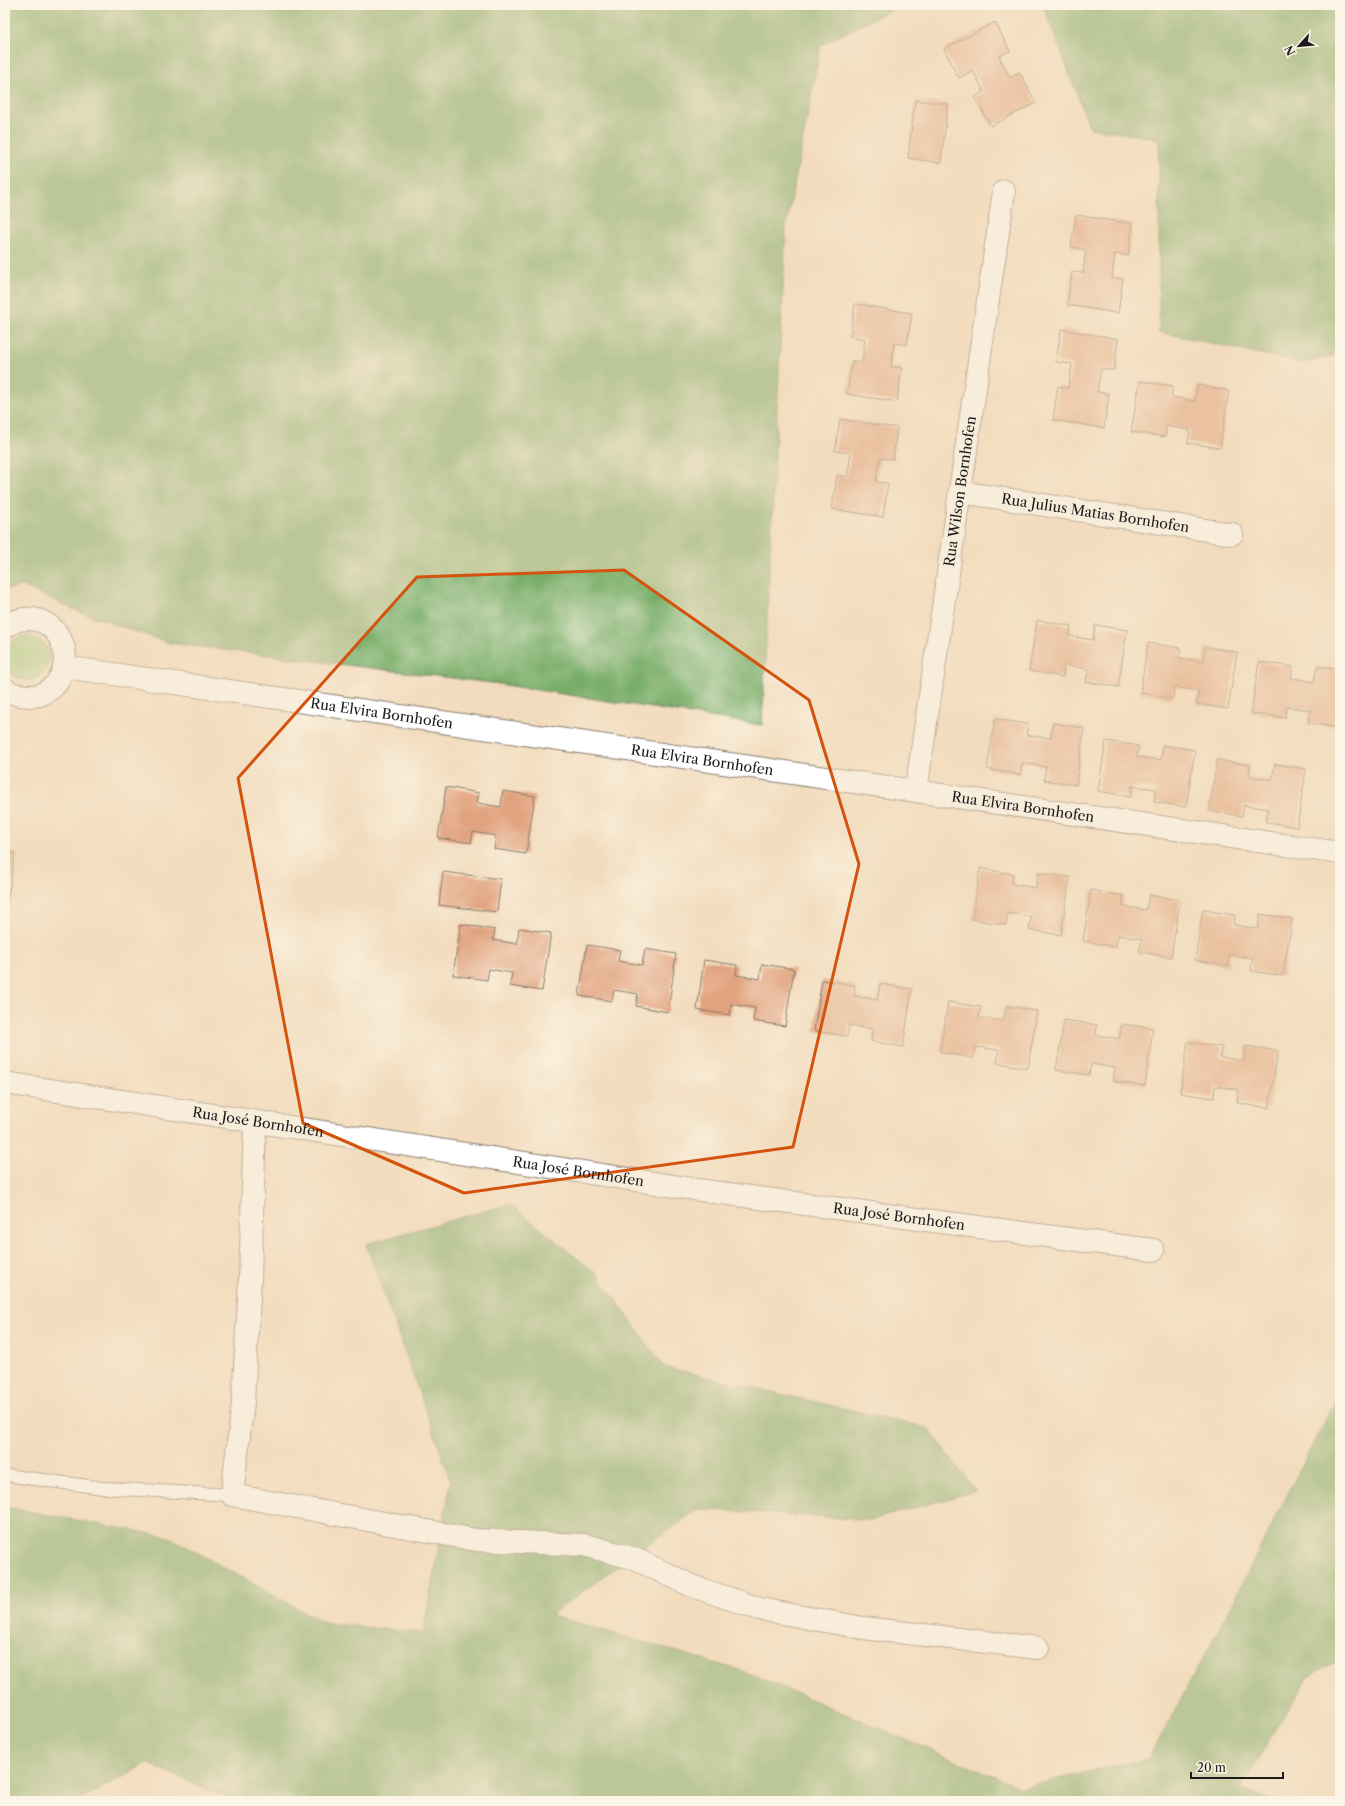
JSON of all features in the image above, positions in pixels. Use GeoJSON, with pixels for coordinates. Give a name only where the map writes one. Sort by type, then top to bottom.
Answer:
{"type":"FeatureCollection","features":[{"type":"Feature","properties":{"kind":"street","name":"Rua Wilson Bornhofen"},"geometry":{"type":"LineString","coordinates":[[916,791],[1004,191]]}},
{"type":"Feature","properties":{"kind":"street","name":"Rua Julius Matias Bornhofen"},"geometry":{"type":"LineString","coordinates":[[960,492],[1232,534]]}},
{"type":"Feature","properties":{"kind":"street"},"geometry":{"type":"LineString","coordinates":[[5,627],[19,620],[34,620],[49,626],[60,637],[65,652],[65,667],[59,680],[49,691],[35,697],[21,696],[5,689]]}},
{"type":"Feature","properties":{"kind":"street","name":"Rua Elvira Bornhofen"},"geometry":{"type":"LineString","coordinates":[[65,667],[1340,853]]}},
{"type":"Feature","properties":{"kind":"street","name":"Rua José Bornhofen"},"geometry":{"type":"LineString","coordinates":[[5,1083],[706,1191],[1153,1250]]}},
{"type":"Feature","properties":{"kind":"street"},"geometry":{"type":"LineString","coordinates":[[255,1122],[250,1278],[243,1402],[232,1495],[476,1540],[584,1545],[633,1558],[692,1586],[760,1609],[862,1628],[1038,1648]]}},
{"type":"Feature","properties":{"kind":"lane"},"geometry":{"type":"LineString","coordinates":[[5,1475],[103,1488],[232,1495]]}},
{"type":"Feature","properties":{"kind":"highlighted area"},"geometry":{"type":"Polygon","coordinates":[[[624,570],[809,700],[859,864],[793,1147],[464,1193],[303,1123],[238,778],[417,577],[624,570]]]}},
{"type":"Feature","properties":{"kind":"green space"},"geometry":{"type":"Polygon","coordinates":[[[5,5],[900,5],[821,45],[786,228],[762,725],[492,683],[169,643],[77,611],[23,586],[5,590],[5,5]]]}},
{"type":"Feature","properties":{"kind":"green space"},"geometry":{"type":"Polygon","coordinates":[[[1043,5],[1340,5],[1340,354],[1303,363],[1159,332],[1159,139],[1090,128],[1043,5]]]}},
{"type":"Feature","properties":{"kind":"green space"},"geometry":{"type":"Polygon","coordinates":[[[23,636],[31,636],[43,642],[49,654],[49,662],[43,674],[31,680],[23,680],[11,674],[5,662],[5,654],[11,642],[23,636]]]}},
{"type":"Feature","properties":{"kind":"green space"},"geometry":{"type":"Polygon","coordinates":[[[510,1204],[598,1275],[664,1367],[928,1428],[976,1491],[871,1520],[698,1509],[550,1615],[746,1672],[1021,1788],[1150,1757],[1223,1621],[1340,1391],[1340,1660],[1308,1677],[1240,1789],[1277,1801],[235,1801],[147,1763],[79,1801],[5,1801],[5,1507],[169,1537],[324,1623],[423,1633],[451,1481],[366,1244],[510,1204]]]}},
{"type":"Feature","properties":{"kind":"building"},"geometry":{"type":"Polygon","coordinates":[[[995,22],[1010,51],[999,56],[1010,78],[1020,73],[1036,103],[991,126],[975,97],[984,92],[973,70],[959,78],[944,49],[995,22]]]}},
{"type":"Feature","properties":{"kind":"building"},"geometry":{"type":"Polygon","coordinates":[[[915,100],[948,104],[941,163],[908,158],[915,100]]]}},
{"type":"Feature","properties":{"kind":"building"},"geometry":{"type":"Polygon","coordinates":[[[1076,215],[1133,224],[1128,256],[1115,254],[1112,278],[1123,279],[1118,313],[1067,305],[1072,272],[1083,273],[1086,250],[1071,247],[1076,215]]]}},
{"type":"Feature","properties":{"kind":"building"},"geometry":{"type":"Polygon","coordinates":[[[855,304],[912,313],[907,345],[894,343],[891,367],[902,368],[897,402],[847,394],[852,361],[862,362],[865,339],[850,336],[855,304]]]}},
{"type":"Feature","properties":{"kind":"building"},"geometry":{"type":"Polygon","coordinates":[[[1061,329],[1118,339],[1114,370],[1101,369],[1097,392],[1109,394],[1104,428],[1053,420],[1058,386],[1068,388],[1072,364],[1056,362],[1061,329]]]}},
{"type":"Feature","properties":{"kind":"building"},"geometry":{"type":"Polygon","coordinates":[[[1140,381],[1173,386],[1171,397],[1195,401],[1197,385],[1229,391],[1220,448],[1188,443],[1190,430],[1166,426],[1165,437],[1131,432],[1140,381]]]}},
{"type":"Feature","properties":{"kind":"building"},"geometry":{"type":"Polygon","coordinates":[[[840,419],[897,428],[893,459],[880,458],[876,482],[888,483],[883,517],[832,509],[837,475],[847,477],[851,453],[835,451],[840,419]]]}},
{"type":"Feature","properties":{"kind":"building"},"geometry":{"type":"Polygon","coordinates":[[[1037,620],[1071,626],[1069,636],[1093,640],[1095,625],[1127,630],[1118,687],[1086,682],[1088,669],[1064,665],[1063,677],[1029,671],[1037,620]]]}},
{"type":"Feature","properties":{"kind":"building"},"geometry":{"type":"Polygon","coordinates":[[[1148,643],[1181,648],[1179,658],[1203,662],[1205,647],[1237,652],[1228,709],[1196,704],[1199,691],[1174,687],[1173,699],[1140,693],[1148,643]]]}},
{"type":"Feature","properties":{"kind":"building"},"geometry":{"type":"Polygon","coordinates":[[[1259,662],[1293,667],[1291,678],[1314,682],[1317,666],[1340,670],[1340,728],[1308,723],[1310,710],[1286,707],[1285,718],[1251,713],[1259,662]]]}},
{"type":"Feature","properties":{"kind":"building"},"geometry":{"type":"Polygon","coordinates":[[[995,719],[1028,724],[1026,735],[1051,738],[1053,723],[1084,728],[1076,785],[1044,780],[1046,767],[1022,763],[1020,775],[987,769],[995,719]]]}},
{"type":"Feature","properties":{"kind":"building"},"geometry":{"type":"Polygon","coordinates":[[[1106,741],[1139,746],[1137,757],[1161,760],[1163,745],[1195,750],[1186,807],[1154,802],[1156,789],[1132,786],[1131,797],[1098,791],[1106,741]]]}},
{"type":"Feature","properties":{"kind":"building"},"geometry":{"type":"Polygon","coordinates":[[[1217,760],[1250,765],[1249,776],[1272,780],[1275,764],[1306,769],[1297,827],[1266,822],[1268,809],[1244,805],[1242,816],[1209,811],[1217,760]]]}},
{"type":"Feature","properties":{"kind":"building"},"geometry":{"type":"Polygon","coordinates":[[[446,787],[479,793],[477,803],[501,807],[503,791],[535,796],[526,854],[494,849],[496,836],[473,832],[471,843],[438,838],[446,787]]]}},
{"type":"Feature","properties":{"kind":"building"},"geometry":{"type":"Polygon","coordinates":[[[5,851],[15,853],[6,911],[5,910],[5,851]]]}},
{"type":"Feature","properties":{"kind":"building"},"geometry":{"type":"Polygon","coordinates":[[[980,868],[1013,874],[1012,884],[1036,888],[1038,873],[1070,877],[1061,935],[1029,930],[1031,917],[1008,913],[1006,925],[972,919],[980,868]]]}},
{"type":"Feature","properties":{"kind":"building"},"geometry":{"type":"Polygon","coordinates":[[[443,872],[501,879],[497,912],[439,905],[443,872]]]}},
{"type":"Feature","properties":{"kind":"building"},"geometry":{"type":"Polygon","coordinates":[[[1091,890],[1124,896],[1122,906],[1146,910],[1149,895],[1180,900],[1171,957],[1139,952],[1142,939],[1118,935],[1116,947],[1083,941],[1091,890]]]}},
{"type":"Feature","properties":{"kind":"building"},"geometry":{"type":"Polygon","coordinates":[[[1203,910],[1235,915],[1234,925],[1258,929],[1260,914],[1292,919],[1283,976],[1251,971],[1253,958],[1229,954],[1228,966],[1195,960],[1203,910]]]}},
{"type":"Feature","properties":{"kind":"building"},"geometry":{"type":"Polygon","coordinates":[[[461,924],[495,930],[493,940],[517,944],[519,928],[551,933],[542,991],[510,986],[512,973],[489,969],[487,980],[453,975],[461,924]]]}},
{"type":"Feature","properties":{"kind":"building"},"geometry":{"type":"Polygon","coordinates":[[[587,945],[620,950],[618,961],[642,965],[645,949],[676,954],[668,1012],[636,1006],[638,994],[614,990],[612,1001],[579,996],[587,945]]]}},
{"type":"Feature","properties":{"kind":"building"},"geometry":{"type":"Polygon","coordinates":[[[704,960],[737,965],[736,975],[760,979],[762,964],[794,969],[785,1026],[753,1021],[755,1008],[731,1004],[730,1015],[697,1010],[704,960]]]}},
{"type":"Feature","properties":{"kind":"building"},"geometry":{"type":"Polygon","coordinates":[[[822,980],[855,985],[854,996],[877,1000],[880,984],[912,989],[903,1047],[871,1041],[873,1029],[849,1025],[847,1036],[814,1031],[822,980]]]}},
{"type":"Feature","properties":{"kind":"building"},"geometry":{"type":"Polygon","coordinates":[[[948,1002],[981,1007],[979,1018],[1003,1021],[1006,1006],[1037,1011],[1028,1068],[997,1063],[999,1050],[975,1047],[973,1058],[940,1052],[948,1002]]]}},
{"type":"Feature","properties":{"kind":"building"},"geometry":{"type":"Polygon","coordinates":[[[1064,1020],[1097,1025],[1096,1035],[1119,1039],[1122,1024],[1153,1028],[1145,1086],[1113,1081],[1115,1068],[1091,1064],[1089,1075],[1056,1070],[1064,1020]]]}},
{"type":"Feature","properties":{"kind":"building"},"geometry":{"type":"Polygon","coordinates":[[[1188,1042],[1222,1047],[1220,1057],[1244,1061],[1246,1046],[1278,1051],[1269,1108],[1237,1103],[1239,1090],[1215,1086],[1214,1098],[1180,1093],[1188,1042]]]}}]}
